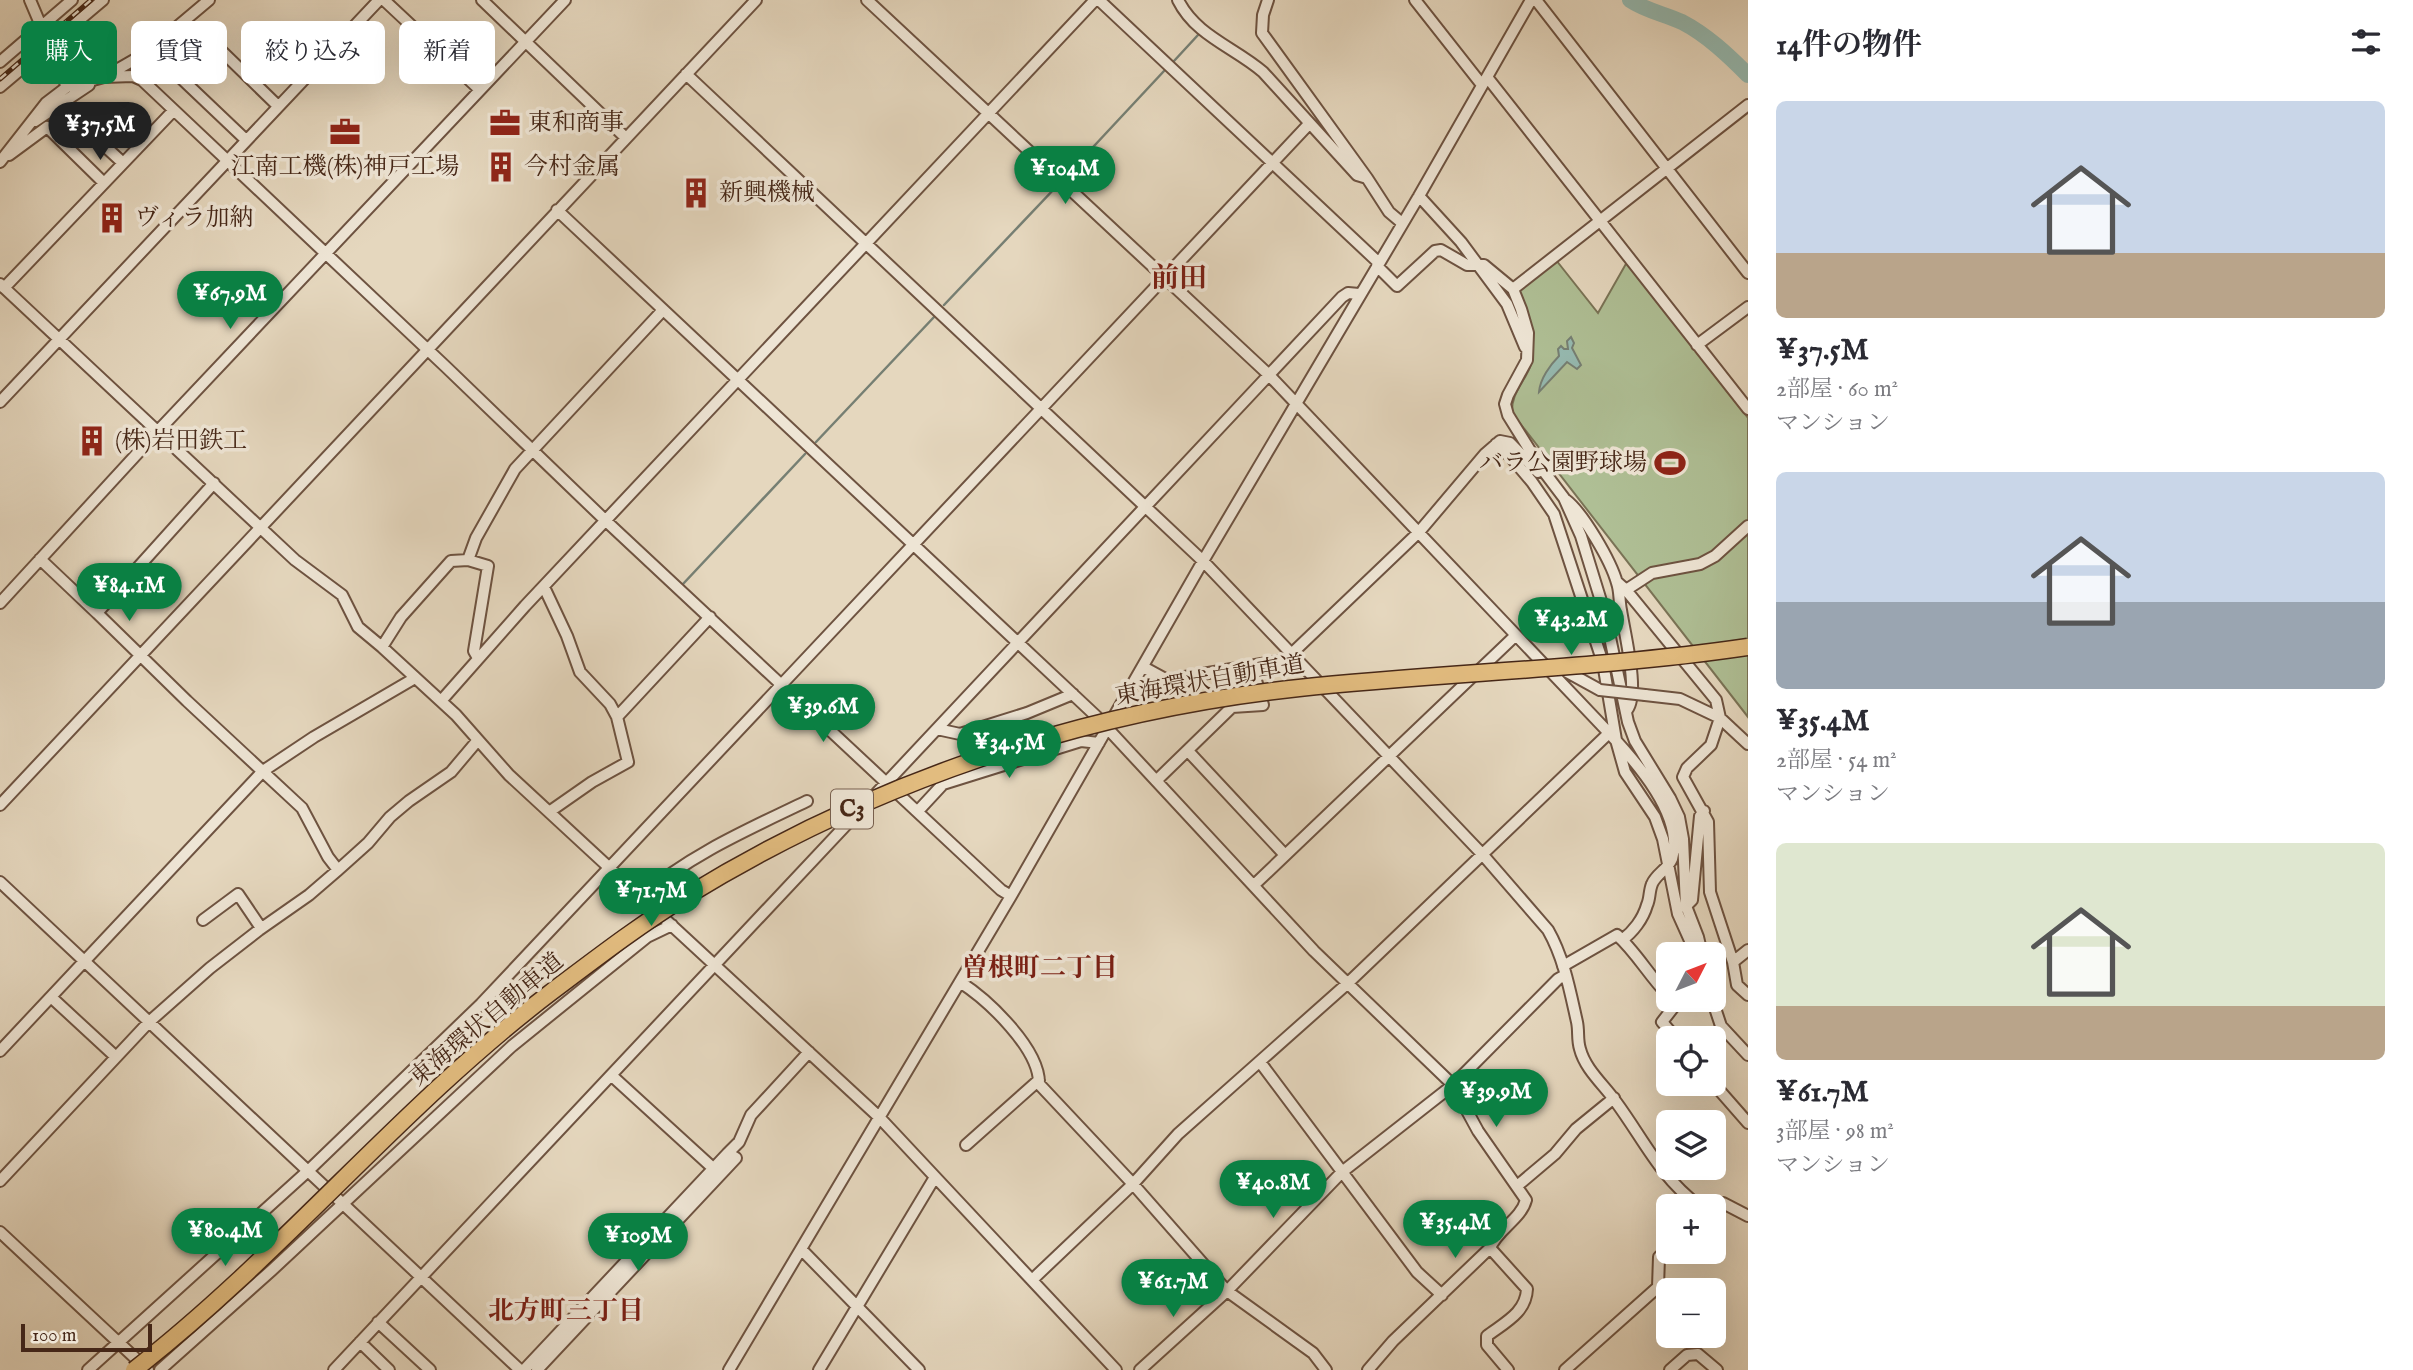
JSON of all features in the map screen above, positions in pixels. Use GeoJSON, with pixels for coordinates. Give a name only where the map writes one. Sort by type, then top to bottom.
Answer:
{"type":"FeatureCollection","features":[{"type":"Feature","properties":{"kind":"highway","name":"東海環状自動車道"},"geometry":{"type":"LineString","coordinates":[[134,1370],[225,1293],[469,1062],[544,997],[612,946],[684,898],[752,858],[890,792],[1038,739],[1208,700],[1295,688],[1624,661],[1748,647]]}},
{"type":"Feature","properties":{"kind":"street"},"geometry":{"type":"LineString","coordinates":[[30,0],[39,21]]}},
{"type":"Feature","properties":{"kind":"street"},"geometry":{"type":"LineString","coordinates":[[49,21],[72,0]]}},
{"type":"Feature","properties":{"kind":"street"},"geometry":{"type":"LineString","coordinates":[[78,21],[103,0]]}},
{"type":"Feature","properties":{"kind":"street"},"geometry":{"type":"LineString","coordinates":[[117,70],[146,53],[209,0]]}},
{"type":"Feature","properties":{"kind":"street"},"geometry":{"type":"LineString","coordinates":[[0,402],[278,106],[382,0],[479,89]]}},
{"type":"Feature","properties":{"kind":"street"},"geometry":{"type":"LineString","coordinates":[[482,0],[626,138]]}},
{"type":"Feature","properties":{"kind":"street"},"geometry":{"type":"LineString","coordinates":[[0,603],[158,431],[565,0]]}},
{"type":"Feature","properties":{"kind":"street"},"geometry":{"type":"LineString","coordinates":[[0,805],[755,0]]}},
{"type":"Feature","properties":{"kind":"street"},"geometry":{"type":"LineString","coordinates":[[867,0],[1268,374],[1612,736],[1679,817],[1683,839],[1686,906],[1699,942]]}},
{"type":"Feature","properties":{"kind":"street"},"geometry":{"type":"LineString","coordinates":[[441,701],[478,657],[1097,0],[1378,264],[1398,286],[1435,251],[1441,250],[1467,265],[1484,265],[1513,289],[1528,333],[1527,360],[1512,384],[1505,404],[1508,415],[1539,465],[1564,498],[1581,536],[1605,614],[1635,741],[1666,800],[1670,822],[1673,844],[1671,861],[1652,882],[1647,906],[1640,921],[1622,940]]}},
{"type":"Feature","properties":{"kind":"street"},"geometry":{"type":"LineString","coordinates":[[1178,0],[1199,29],[1247,58],[1357,175],[1367,178]]}},
{"type":"Feature","properties":{"kind":"street"},"geometry":{"type":"LineString","coordinates":[[1268,0],[1263,15],[1262,33],[1389,212],[1402,223]]}},
{"type":"Feature","properties":{"kind":"street"},"geometry":{"type":"LineString","coordinates":[[1415,0],[1600,221],[1748,409]]}},
{"type":"Feature","properties":{"kind":"street"},"geometry":{"type":"LineString","coordinates":[[729,1370],[1011,896],[1203,561],[1534,0],[1748,273]]}},
{"type":"Feature","properties":{"kind":"street"},"geometry":{"type":"LineString","coordinates":[[0,62],[21,44]]}},
{"type":"Feature","properties":{"kind":"street"},"geometry":{"type":"LineString","coordinates":[[227,56],[278,106]]}},
{"type":"Feature","properties":{"kind":"street"},"geometry":{"type":"LineString","coordinates":[[0,87],[21,69]]}},
{"type":"Feature","properties":{"kind":"street"},"geometry":{"type":"LineString","coordinates":[[686,74],[1203,561],[1483,855],[1548,930],[1559,951],[1578,1025],[1579,1048],[1587,1065],[1614,1098],[1665,1175],[1683,1194]]}},
{"type":"Feature","properties":{"kind":"street"},"geometry":{"type":"LineString","coordinates":[[117,77],[133,76],[142,80],[606,521],[1011,896]]}},
{"type":"Feature","properties":{"kind":"street"},"geometry":{"type":"LineString","coordinates":[[2,160],[46,103],[67,87],[78,84]]}},
{"type":"Feature","properties":{"kind":"street"},"geometry":{"type":"LineString","coordinates":[[27,126],[90,84]]}},
{"type":"Feature","properties":{"kind":"street"},"geometry":{"type":"LineString","coordinates":[[187,84],[246,140]]}},
{"type":"Feature","properties":{"kind":"street"},"geometry":{"type":"LineString","coordinates":[[1513,289],[1748,105]]}},
{"type":"Feature","properties":{"kind":"street"},"geometry":{"type":"LineString","coordinates":[[173,111],[2,286],[295,560],[342,595],[358,627],[441,701],[509,775],[879,1117],[1116,1370]]}},
{"type":"Feature","properties":{"kind":"street"},"geometry":{"type":"LineString","coordinates":[[88,1370],[309,1170],[481,1004],[1309,124]]}},
{"type":"Feature","properties":{"kind":"street"},"geometry":{"type":"LineString","coordinates":[[2,160],[47,127],[104,183]]}},
{"type":"Feature","properties":{"kind":"street"},"geometry":{"type":"LineString","coordinates":[[97,139],[123,163]]}},
{"type":"Feature","properties":{"kind":"street"},"geometry":{"type":"LineString","coordinates":[[1419,196],[1445,223],[1507,304],[1527,352]]}},
{"type":"Feature","properties":{"kind":"street"},"geometry":{"type":"LineString","coordinates":[[557,210],[1108,728],[1314,951],[1453,1086],[1478,1131],[1526,1199],[1524,1207],[1498,1233],[1490,1248],[1393,1341],[1368,1370]]}},
{"type":"Feature","properties":{"kind":"street"},"geometry":{"type":"LineString","coordinates":[[336,1369],[1268,374],[1342,297],[1349,293],[1359,294]]}},
{"type":"Feature","properties":{"kind":"street"},"geometry":{"type":"LineString","coordinates":[[1697,345],[1748,307]]}},
{"type":"Feature","properties":{"kind":"street"},"geometry":{"type":"LineString","coordinates":[[468,560],[476,538],[515,469],[663,310]]}},
{"type":"Feature","properties":{"kind":"street"},"geometry":{"type":"LineString","coordinates":[[1143,667],[1167,680],[1285,660],[1419,532],[1485,454],[1500,441],[1510,443],[1556,487]]}},
{"type":"Feature","properties":{"kind":"street"},"geometry":{"type":"LineString","coordinates":[[1496,444],[1532,482],[1554,514],[1603,663],[1612,736],[1625,772],[1655,817],[1663,839],[1678,914],[1691,942]]}},
{"type":"Feature","properties":{"kind":"street"},"geometry":{"type":"LineString","coordinates":[[97,613],[214,483]]}},
{"type":"Feature","properties":{"kind":"street"},"geometry":{"type":"LineString","coordinates":[[1564,498],[1576,507],[1622,586],[1716,701],[1720,718],[1712,745],[1687,768],[1683,778],[1708,822],[1710,892],[1733,962],[1737,985],[1748,995]]}},
{"type":"Feature","properties":{"kind":"street"},"geometry":{"type":"LineString","coordinates":[[1622,586],[1652,573],[1700,564],[1715,556],[1748,526]]}},
{"type":"Feature","properties":{"kind":"street"},"geometry":{"type":"LineString","coordinates":[[40,559],[303,808],[328,857],[338,870]]}},
{"type":"Feature","properties":{"kind":"street"},"geometry":{"type":"LineString","coordinates":[[382,647],[401,617],[451,561],[468,560],[488,566],[474,650],[478,657]]}},
{"type":"Feature","properties":{"kind":"street"},"geometry":{"type":"LineString","coordinates":[[1622,586],[1632,697],[1626,712]]}},
{"type":"Feature","properties":{"kind":"street"},"geometry":{"type":"LineString","coordinates":[[544,587],[580,672],[610,704],[617,717],[628,762],[592,782],[549,812]]}},
{"type":"Feature","properties":{"kind":"street"},"geometry":{"type":"LineString","coordinates":[[617,717],[710,617]]}},
{"type":"Feature","properties":{"kind":"street"},"geometry":{"type":"LineString","coordinates":[[1254,885],[1516,635]]}},
{"type":"Feature","properties":{"kind":"street"},"geometry":{"type":"LineString","coordinates":[[1533,653],[1600,690],[1680,699],[1720,718],[1748,744]]}},
{"type":"Feature","properties":{"kind":"street"},"geometry":{"type":"LineString","coordinates":[[1157,780],[1232,708],[1263,705],[1252,666]]}},
{"type":"Feature","properties":{"kind":"street"},"geometry":{"type":"LineString","coordinates":[[0,1051],[263,771],[314,737],[415,678]]}},
{"type":"Feature","properties":{"kind":"street"},"geometry":{"type":"LineString","coordinates":[[937,729],[960,734],[1027,713],[1073,694]]}},
{"type":"Feature","properties":{"kind":"street"},"geometry":{"type":"LineString","coordinates":[[1033,1279],[1133,1184],[1178,1134],[1348,983],[1612,736]]}},
{"type":"Feature","properties":{"kind":"street"},"geometry":{"type":"LineString","coordinates":[[0,1181],[149,1022],[210,968],[309,895],[368,843],[390,817],[451,772],[478,740]]}},
{"type":"Feature","properties":{"kind":"street"},"geometry":{"type":"LineString","coordinates":[[918,811],[943,784],[1081,741],[1099,743]]}},
{"type":"Feature","properties":{"kind":"street"},"geometry":{"type":"LineString","coordinates":[[1188,751],[1285,855]]}},
{"type":"Feature","properties":{"kind":"street"},"geometry":{"type":"LineString","coordinates":[[641,897],[662,879],[738,834],[807,801]]}},
{"type":"Feature","properties":{"kind":"street"},"geometry":{"type":"LineString","coordinates":[[1686,906],[1692,900],[1700,816],[1704,811]]}},
{"type":"Feature","properties":{"kind":"street"},"geometry":{"type":"LineString","coordinates":[[0,881],[522,1370],[739,1142],[751,1115],[809,1052]]}},
{"type":"Feature","properties":{"kind":"street"},"geometry":{"type":"LineString","coordinates":[[203,920],[238,894],[261,928]]}},
{"type":"Feature","properties":{"kind":"street"},"geometry":{"type":"LineString","coordinates":[[160,1370],[272,1270],[512,1046],[647,937],[671,925]]}},
{"type":"Feature","properties":{"kind":"street"},"geometry":{"type":"LineString","coordinates":[[1140,1370],[1227,1290],[1342,1172],[1453,1086],[1564,970],[1617,935],[1648,970],[1650,978],[1656,984]]}},
{"type":"Feature","properties":{"kind":"street"},"geometry":{"type":"LineString","coordinates":[[1733,962],[1748,950]]}},
{"type":"Feature","properties":{"kind":"street"},"geometry":{"type":"LineString","coordinates":[[960,982],[997,1011],[1039,1070],[1039,1084],[1057,1106],[1133,1184],[1227,1290],[1313,1353],[1326,1370]]}},
{"type":"Feature","properties":{"kind":"street"},"geometry":{"type":"LineString","coordinates":[[51,997],[116,1057]]}},
{"type":"Feature","properties":{"kind":"street"},"geometry":{"type":"LineString","coordinates":[[1666,1026],[1662,1022],[1670,1012]]}},
{"type":"Feature","properties":{"kind":"street"},"geometry":{"type":"LineString","coordinates":[[1716,1012],[1721,1026],[1748,1055]]}},
{"type":"Feature","properties":{"kind":"street"},"geometry":{"type":"LineString","coordinates":[[1260,1062],[1418,1272],[1442,1295]]}},
{"type":"Feature","properties":{"kind":"street"},"geometry":{"type":"LineString","coordinates":[[611,1075],[714,1169]]}},
{"type":"Feature","properties":{"kind":"street"},"geometry":{"type":"LineString","coordinates":[[966,1145],[1039,1080]]}},
{"type":"Feature","properties":{"kind":"street"},"geometry":{"type":"LineString","coordinates":[[1724,1096],[1748,1123]]}},
{"type":"Feature","properties":{"kind":"street"},"geometry":{"type":"LineString","coordinates":[[1517,1186],[1555,1154],[1576,1129],[1614,1098]]}},
{"type":"Feature","properties":{"kind":"street"},"geometry":{"type":"LineString","coordinates":[[537,1370],[736,1158],[728,1153]]}},
{"type":"Feature","properties":{"kind":"street"},"geometry":{"type":"LineString","coordinates":[[819,1370],[935,1177]]}},
{"type":"Feature","properties":{"kind":"street"},"geometry":{"type":"LineString","coordinates":[[1726,1205],[1748,1216]]}},
{"type":"Feature","properties":{"kind":"street"},"geometry":{"type":"LineString","coordinates":[[0,1232],[148,1370]]}},
{"type":"Feature","properties":{"kind":"street"},"geometry":{"type":"LineString","coordinates":[[1490,1248],[1527,1289],[1526,1299],[1516,1315],[1487,1336],[1487,1345],[1508,1370]]}},
{"type":"Feature","properties":{"kind":"street"},"geometry":{"type":"LineString","coordinates":[[801,1249],[919,1370]]}},
{"type":"Feature","properties":{"kind":"street"},"geometry":{"type":"LineString","coordinates":[[1565,1370],[1658,1287],[1659,1264]]}},
{"type":"Feature","properties":{"kind":"street"},"geometry":{"type":"LineString","coordinates":[[378,1322],[430,1370]]}},
{"type":"Feature","properties":{"kind":"street"},"geometry":{"type":"LineString","coordinates":[[360,1342],[389,1370]]}},
{"type":"Feature","properties":{"kind":"street"},"geometry":{"type":"LineString","coordinates":[[1670,1370],[1687,1355],[1698,1354],[1717,1370]]}},
{"type":"Feature","properties":{"kind":"green space"},"geometry":{"type":"Polygon","coordinates":[[[1556,260],[1598,313],[1627,262],[1748,418],[1748,717],[1512,413],[1515,395],[1533,358],[1532,338],[1516,290],[1556,260]]]}},
{"type":"Feature","properties":{"kind":"water"},"geometry":{"type":"Polygon","coordinates":[[[1571,337],[1574,343],[1572,348],[1581,365],[1577,369],[1567,362],[1539,392],[1546,372],[1559,356],[1558,349],[1561,346],[1568,349],[1567,341],[1571,337]]]}},
{"type":"Feature","properties":{"kind":"waterway"},"geometry":{"type":"LineString","coordinates":[[1630,0],[1691,27],[1717,46],[1748,75]]}},
{"type":"Feature","properties":{"kind":"waterway"},"geometry":{"type":"LineString","coordinates":[[1174,61],[1198,35]]}},
{"type":"Feature","properties":{"kind":"waterway"},"geometry":{"type":"LineString","coordinates":[[1067,175],[1164,71]]}},
{"type":"Feature","properties":{"kind":"waterway"},"geometry":{"type":"LineString","coordinates":[[944,305],[1056,187]]}},
{"type":"Feature","properties":{"kind":"waterway"},"geometry":{"type":"LineString","coordinates":[[816,442],[935,316]]}},
{"type":"Feature","properties":{"kind":"waterway"},"geometry":{"type":"LineString","coordinates":[[683,584],[805,454]]}},
{"type":"Feature","properties":{"kind":"railway"},"geometry":{"type":"LineString","coordinates":[[0,79],[91,0]]}},
{"type":"Feature","properties":{"kind":"place","name":"東和商事"},"geometry":{"type":"Point","coordinates":[505,123]}},
{"type":"Feature","properties":{"kind":"place","name":"江南工機(株)神戸工場"},"geometry":{"type":"Point","coordinates":[345,132]}},
{"type":"Feature","properties":{"kind":"place","name":"今村金属"},"geometry":{"type":"Point","coordinates":[501,167]}},
{"type":"Feature","properties":{"kind":"place","name":"新興機械"},"geometry":{"type":"Point","coordinates":[696,193]}},
{"type":"Feature","properties":{"kind":"place","name":"ヴィラ加納"},"geometry":{"type":"Point","coordinates":[112,218]}},
{"type":"Feature","properties":{"kind":"place","name":"(株)岩田鉄工"},"geometry":{"type":"Point","coordinates":[92,441]}},
{"type":"Feature","properties":{"kind":"place","name":"バラ公園野球場"},"geometry":{"type":"Point","coordinates":[1670,463]}},
{"type":"Feature","properties":{"kind":"district","name":"前田"},"geometry":{"type":"Point","coordinates":[1179,279]}},
{"type":"Feature","properties":{"kind":"district","name":"曽根町二丁目"},"geometry":{"type":"Point","coordinates":[1040,968]}},
{"type":"Feature","properties":{"kind":"district","name":"北方町三丁目"},"geometry":{"type":"Point","coordinates":[566,1311]}}]}
